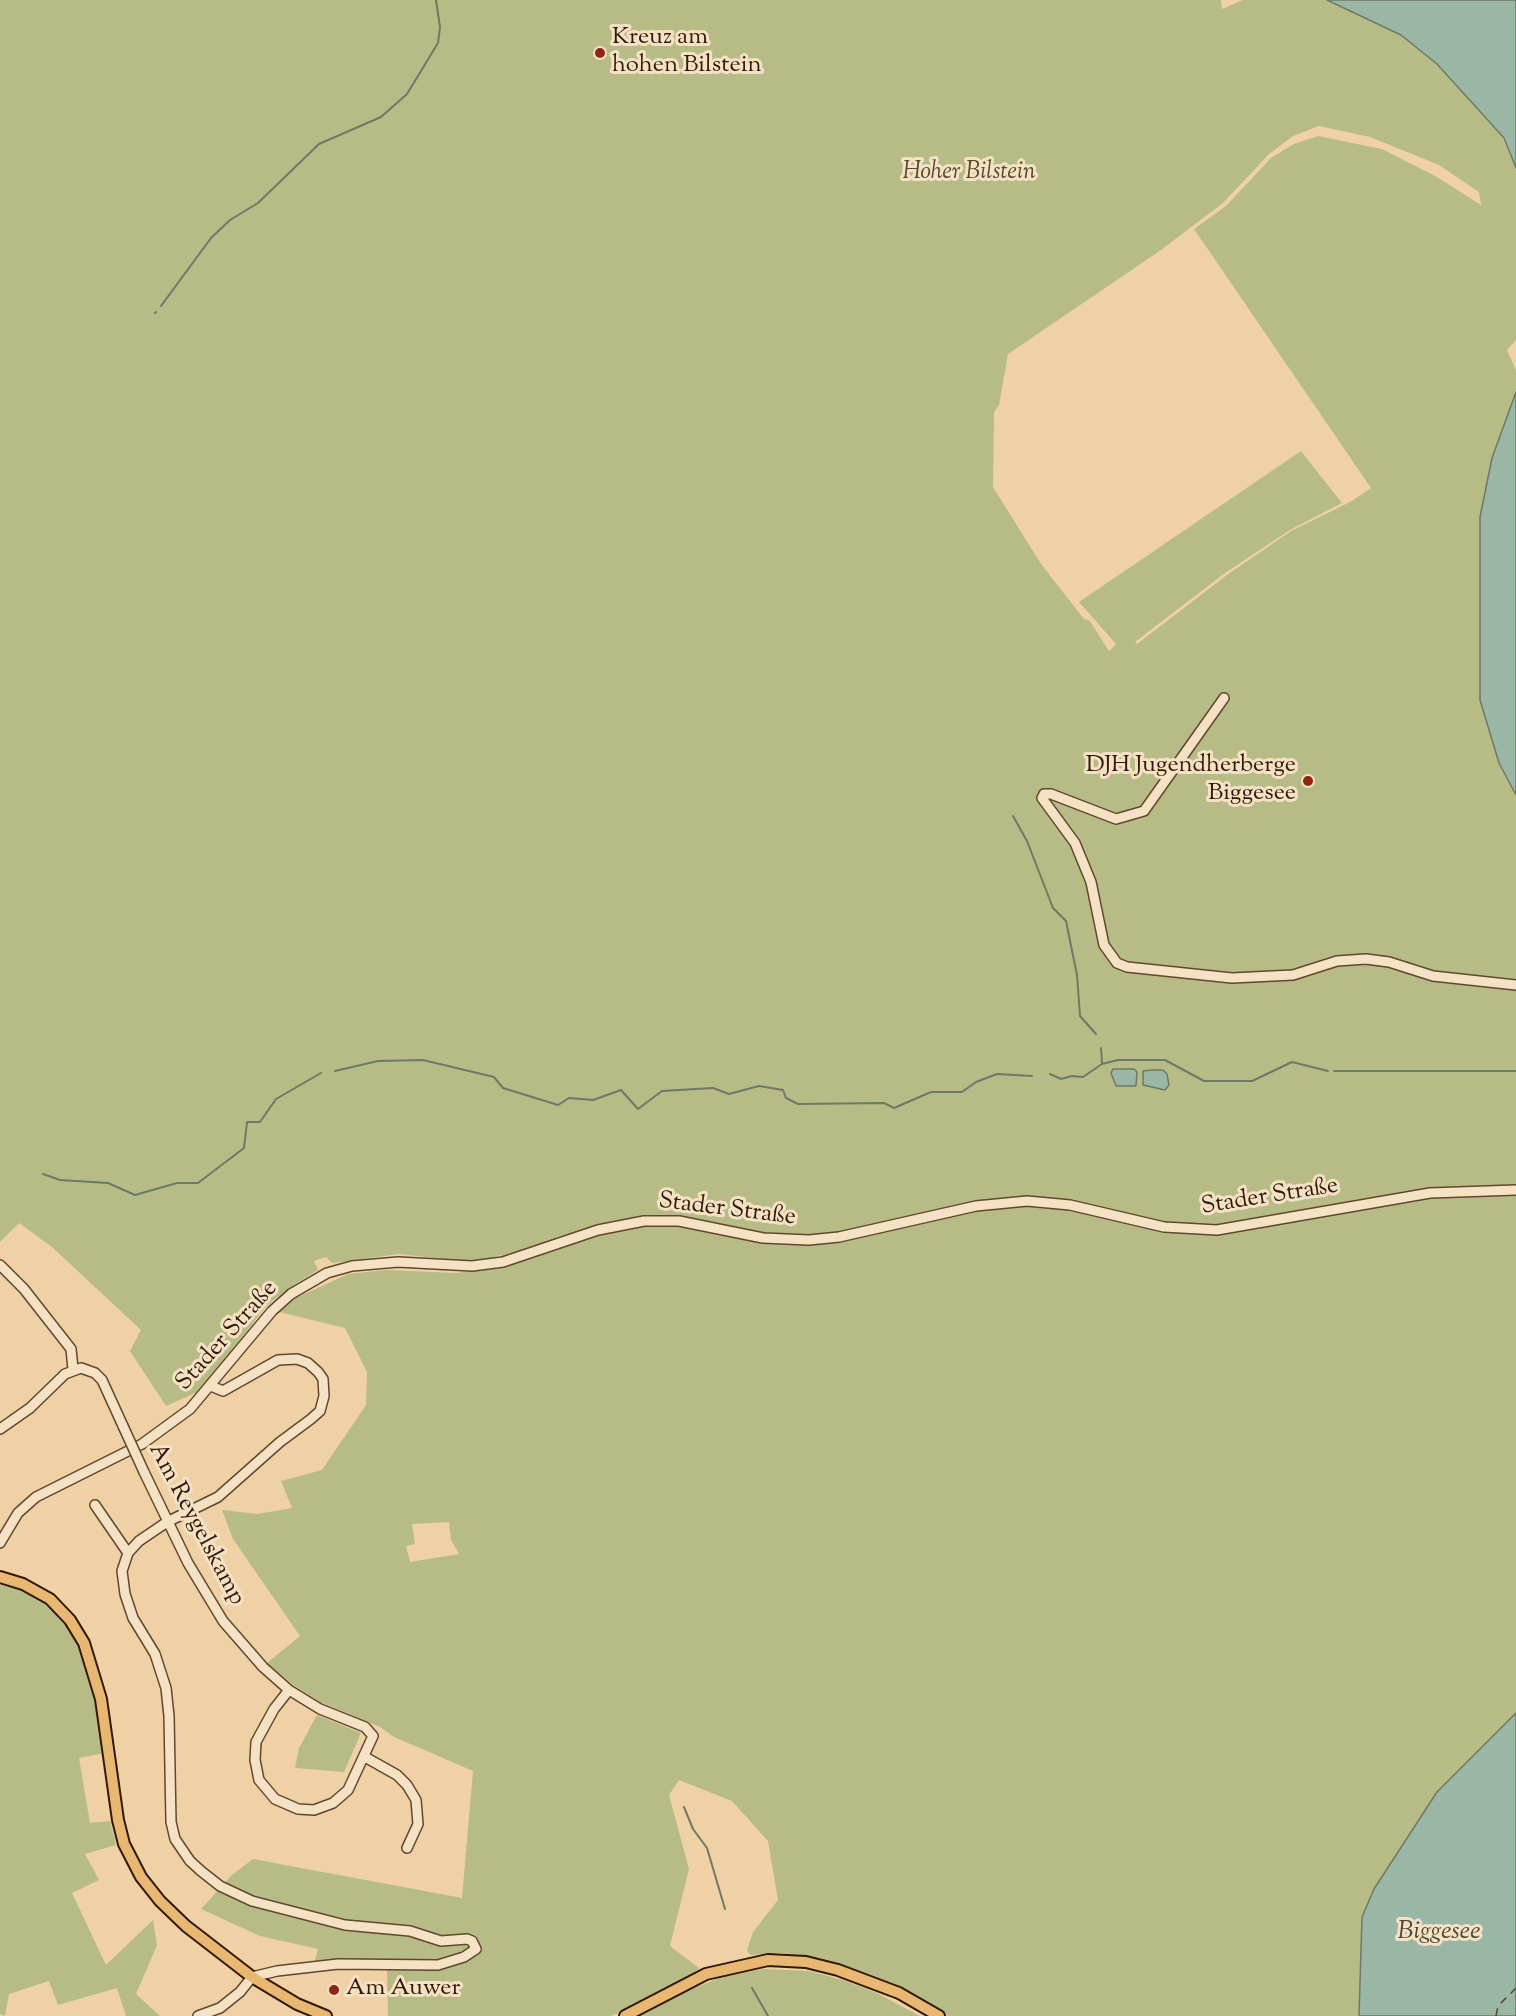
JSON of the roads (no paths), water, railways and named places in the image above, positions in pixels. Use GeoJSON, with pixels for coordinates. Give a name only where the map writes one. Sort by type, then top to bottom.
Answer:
{"type":"FeatureCollection","features":[{"type":"Feature","properties":{"kind":"main road"},"geometry":{"type":"LineString","coordinates":[[0,1577],[23,1584],[50,1599],[69,1620],[84,1643],[101,1699],[118,1820],[124,1844],[141,1877],[160,1901],[186,1926],[252,1977],[297,2004],[326,2016]]}},
{"type":"Feature","properties":{"kind":"main road"},"geometry":{"type":"LineString","coordinates":[[625,2016],[706,1974],[754,1962],[806,1962],[869,1981],[899,1993],[939,2016]]}},
{"type":"Feature","properties":{"kind":"street"},"geometry":{"type":"LineString","coordinates":[[1224,698],[1144,812],[1116,819],[1051,794],[1044,794],[1042,798],[1076,843],[1091,882],[1104,945],[1117,963],[1127,968],[1232,978],[1293,975],[1337,961],[1366,958],[1389,962],[1433,976],[1516,984]]}},
{"type":"Feature","properties":{"kind":"street","name":"Stader Straße"},"geometry":{"type":"LineString","coordinates":[[0,1543],[18,1513],[36,1497],[150,1439],[184,1414],[211,1386],[272,1311],[291,1294],[327,1273],[366,1263],[398,1262],[465,1266],[503,1262],[621,1224],[679,1221],[763,1238],[809,1240],[839,1237],[976,1206],[1027,1201],[1070,1205],[1164,1227],[1217,1230],[1430,1193],[1516,1190]]}},
{"type":"Feature","properties":{"kind":"street"},"geometry":{"type":"LineString","coordinates":[[0,1265],[31,1297],[71,1349],[73,1369],[30,1408],[0,1429]]}},
{"type":"Feature","properties":{"kind":"street"},"geometry":{"type":"LineString","coordinates":[[198,2016],[220,2008],[240,1992],[252,1977],[304,1966],[371,1963],[438,1965],[464,1957],[476,1949],[472,1941],[467,1939],[441,1941],[410,1931],[345,1925],[252,1901],[220,1886],[190,1861],[176,1839],[171,1822],[170,1716],[166,1688],[155,1654],[133,1618],[123,1588],[122,1571],[128,1553],[139,1541],[168,1522],[218,1497],[280,1442],[320,1411],[324,1396],[323,1379],[318,1372],[308,1363],[297,1359],[278,1360],[223,1391],[211,1386]]}},
{"type":"Feature","properties":{"kind":"street","name":"Am Reygelskamp"},"geometry":{"type":"LineString","coordinates":[[73,1369],[88,1369],[102,1380],[188,1563],[223,1621],[263,1667],[289,1690],[320,1709],[371,1731],[373,1736],[365,1757],[348,1790],[333,1803],[314,1810],[298,1809],[275,1799],[259,1780],[255,1755],[260,1732],[289,1690]]}},
{"type":"Feature","properties":{"kind":"street"},"geometry":{"type":"LineString","coordinates":[[95,1505],[128,1553]]}},
{"type":"Feature","properties":{"kind":"street"},"geometry":{"type":"LineString","coordinates":[[365,1757],[397,1775],[407,1785],[416,1800],[418,1824],[408,1848]]}},
{"type":"Feature","properties":{"kind":"water"},"geometry":{"type":"Polygon","coordinates":[[[1327,0],[1516,0],[1516,168],[1504,138],[1437,64],[1401,35],[1327,0]]]}},
{"type":"Feature","properties":{"kind":"water"},"geometry":{"type":"Polygon","coordinates":[[[1516,392],[1516,795],[1499,763],[1480,700],[1480,517],[1492,458],[1516,392]]]}},
{"type":"Feature","properties":{"kind":"water"},"geometry":{"type":"Polygon","coordinates":[[[1113,1069],[1134,1069],[1137,1072],[1136,1086],[1116,1086],[1111,1073],[1113,1069]]]}},
{"type":"Feature","properties":{"kind":"water"},"geometry":{"type":"Polygon","coordinates":[[[1163,1070],[1167,1074],[1169,1085],[1165,1090],[1143,1085],[1143,1071],[1163,1070]]]}},
{"type":"Feature","properties":{"kind":"water","name":"Biggesee"},"geometry":{"type":"Polygon","coordinates":[[[1516,1713],[1516,2016],[1359,2016],[1362,1917],[1374,1889],[1437,1792],[1516,1713]]]}},
{"type":"Feature","properties":{"kind":"waterway"},"geometry":{"type":"LineString","coordinates":[[161,306],[211,238],[230,220],[258,203],[319,144],[381,117],[407,94],[438,43],[440,27],[436,0]]}},
{"type":"Feature","properties":{"kind":"waterway"},"geometry":{"type":"LineString","coordinates":[[1013,816],[1027,841],[1053,908],[1066,921],[1077,975],[1080,1016],[1096,1034]]}},
{"type":"Feature","properties":{"kind":"waterway"},"geometry":{"type":"LineString","coordinates":[[1101,1048],[1102,1063]]}},
{"type":"Feature","properties":{"kind":"waterway"},"geometry":{"type":"LineString","coordinates":[[335,1071],[378,1061],[423,1060],[494,1077],[503,1088],[558,1105],[569,1098],[593,1100],[621,1090],[638,1109],[662,1091],[713,1088],[729,1094],[759,1086],[783,1090],[786,1098],[798,1104],[884,1103],[894,1108],[931,1092],[962,1092],[976,1082],[997,1074],[1032,1076]]}},
{"type":"Feature","properties":{"kind":"waterway"},"geometry":{"type":"LineString","coordinates":[[1050,1074],[1061,1079],[1072,1076],[1083,1077],[1102,1064],[1118,1060],[1165,1060],[1204,1081],[1252,1081],[1292,1062],[1328,1071]]}},
{"type":"Feature","properties":{"kind":"waterway"},"geometry":{"type":"LineString","coordinates":[[1334,1071],[1516,1071]]}},
{"type":"Feature","properties":{"kind":"waterway"},"geometry":{"type":"LineString","coordinates":[[43,1174],[60,1180],[108,1183],[135,1195],[177,1183],[198,1183],[244,1148],[247,1122],[260,1122],[276,1099],[321,1073]]}},
{"type":"Feature","properties":{"kind":"waterway"},"geometry":{"type":"LineString","coordinates":[[684,1807],[693,1829],[707,1848],[725,1909]]}},
{"type":"Feature","properties":{"kind":"waterway"},"geometry":{"type":"LineString","coordinates":[[752,1988],[768,2016]]}},
{"type":"Feature","properties":{"kind":"place","name":"Kreuz am hohen Bilstein"},"geometry":{"type":"Point","coordinates":[600,53]}},
{"type":"Feature","properties":{"kind":"place","name":"DJH Jugendherberge Biggesee"},"geometry":{"type":"Point","coordinates":[1308,781]}},
{"type":"Feature","properties":{"kind":"place","name":"Am Auwer"},"geometry":{"type":"Point","coordinates":[334,1990]}},
{"type":"Feature","properties":{"kind":"park label","name":"Hoher Bilstein"},"geometry":{"type":"Point","coordinates":[969,174]}}]}
